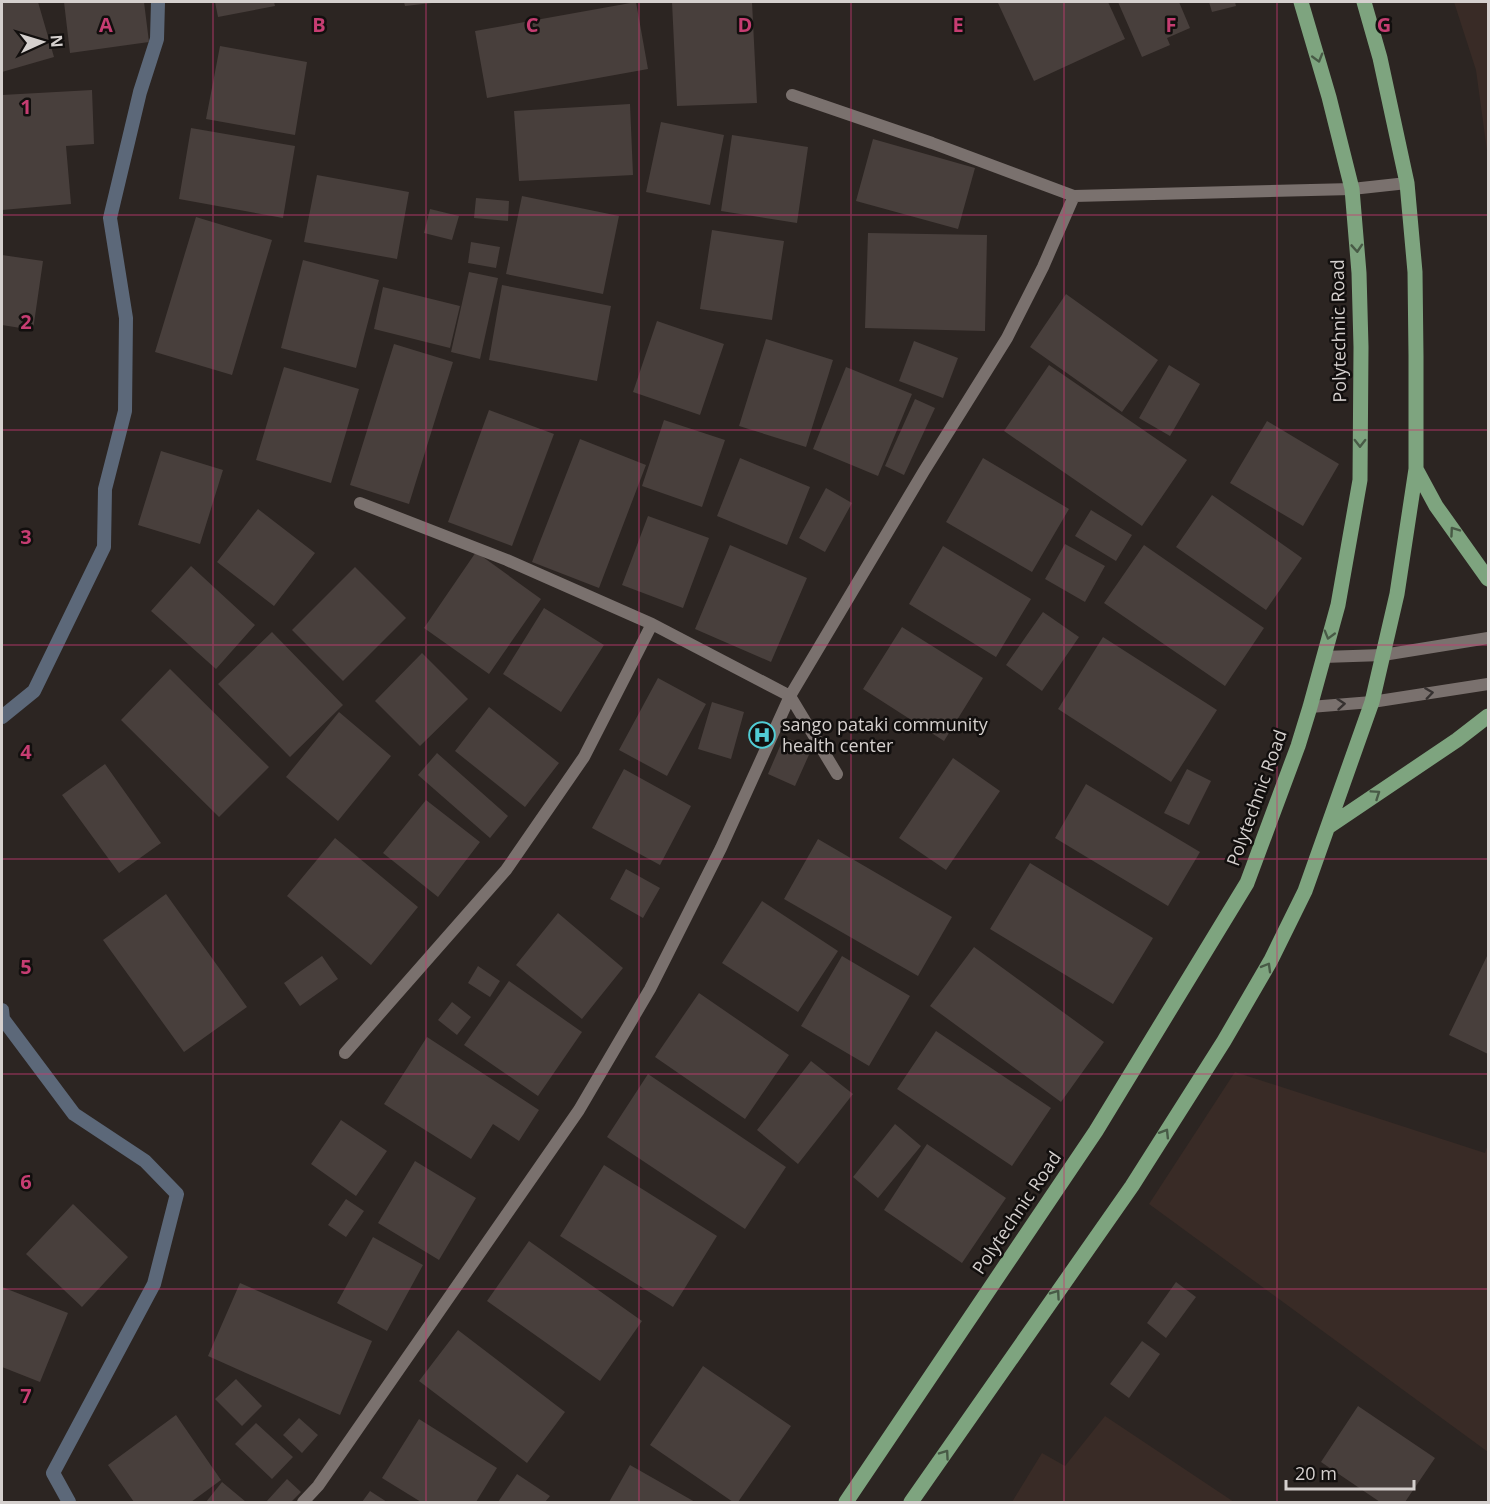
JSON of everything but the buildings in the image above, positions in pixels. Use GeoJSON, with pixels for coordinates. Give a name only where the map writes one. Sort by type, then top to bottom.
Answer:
{"type":"FeatureCollection","features":[{"type":"Feature","properties":{"kind":"main road","name":"Polytechnic Road"},"geometry":{"type":"LineString","coordinates":[[846,1503],[1096,1131],[1247,883],[1310,707],[1338,605],[1360,480],[1361,337],[1359,273],[1352,189],[1329,97],[1301,2]]}},
{"type":"Feature","properties":{"kind":"main road"},"geometry":{"type":"LineString","coordinates":[[911,1503],[1132,1186],[1224,1041],[1271,960],[1305,891],[1371,702],[1397,594],[1416,469],[1414,272],[1407,183],[1380,58],[1364,2]]}},
{"type":"Feature","properties":{"kind":"main road"},"geometry":{"type":"LineString","coordinates":[[1416,469],[1436,506],[1488,579]]}},
{"type":"Feature","properties":{"kind":"main road"},"geometry":{"type":"LineString","coordinates":[[1329,827],[1457,740],[1488,716]]}},
{"type":"Feature","properties":{"kind":"street"},"geometry":{"type":"LineString","coordinates":[[792,95],[1074,195],[1352,189],[1407,183]]}},
{"type":"Feature","properties":{"kind":"street"},"geometry":{"type":"LineString","coordinates":[[303,1503],[318,1486],[579,1110],[650,989],[721,848],[790,696],[924,471],[1007,338],[1043,267],[1074,195]]}},
{"type":"Feature","properties":{"kind":"street"},"geometry":{"type":"LineString","coordinates":[[360,503],[507,560],[652,624],[790,696],[837,774]]}},
{"type":"Feature","properties":{"kind":"street"},"geometry":{"type":"LineString","coordinates":[[345,1053],[507,870],[584,757],[652,624]]}},
{"type":"Feature","properties":{"kind":"street"},"geometry":{"type":"LineString","coordinates":[[1323,657],[1383,655],[1488,638]]}},
{"type":"Feature","properties":{"kind":"street"},"geometry":{"type":"LineString","coordinates":[[1310,707],[1371,702],[1488,684]]}},
{"type":"Feature","properties":{"kind":"shaded area"},"geometry":{"type":"Polygon","coordinates":[[[1454,2],[1488,2],[1488,158],[1476,70],[1454,2]]]}},
{"type":"Feature","properties":{"kind":"shaded area"},"geometry":{"type":"Polygon","coordinates":[[[1235,1072],[1485,1153],[1488,1144],[1488,1452],[1149,1204],[1235,1072]]]}},
{"type":"Feature","properties":{"kind":"shaded area"},"geometry":{"type":"Polygon","coordinates":[[[1105,1416],[1234,1502],[1012,1502],[1042,1453],[1065,1466],[1105,1416]]]}},
{"type":"Feature","properties":{"kind":"waterway"},"geometry":{"type":"LineString","coordinates":[[2,717],[34,691],[104,547],[105,489],[125,411],[126,318],[110,218],[140,92],[157,39],[158,2]]}},
{"type":"Feature","properties":{"kind":"waterway"},"geometry":{"type":"LineString","coordinates":[[2,1010],[3,1019],[74,1114],[145,1161],[177,1194],[154,1284],[53,1473],[69,1502]]}},
{"type":"Feature","properties":{"kind":"place","name":"sango pataki community health center"},"geometry":{"type":"Point","coordinates":[762,735]}}]}
